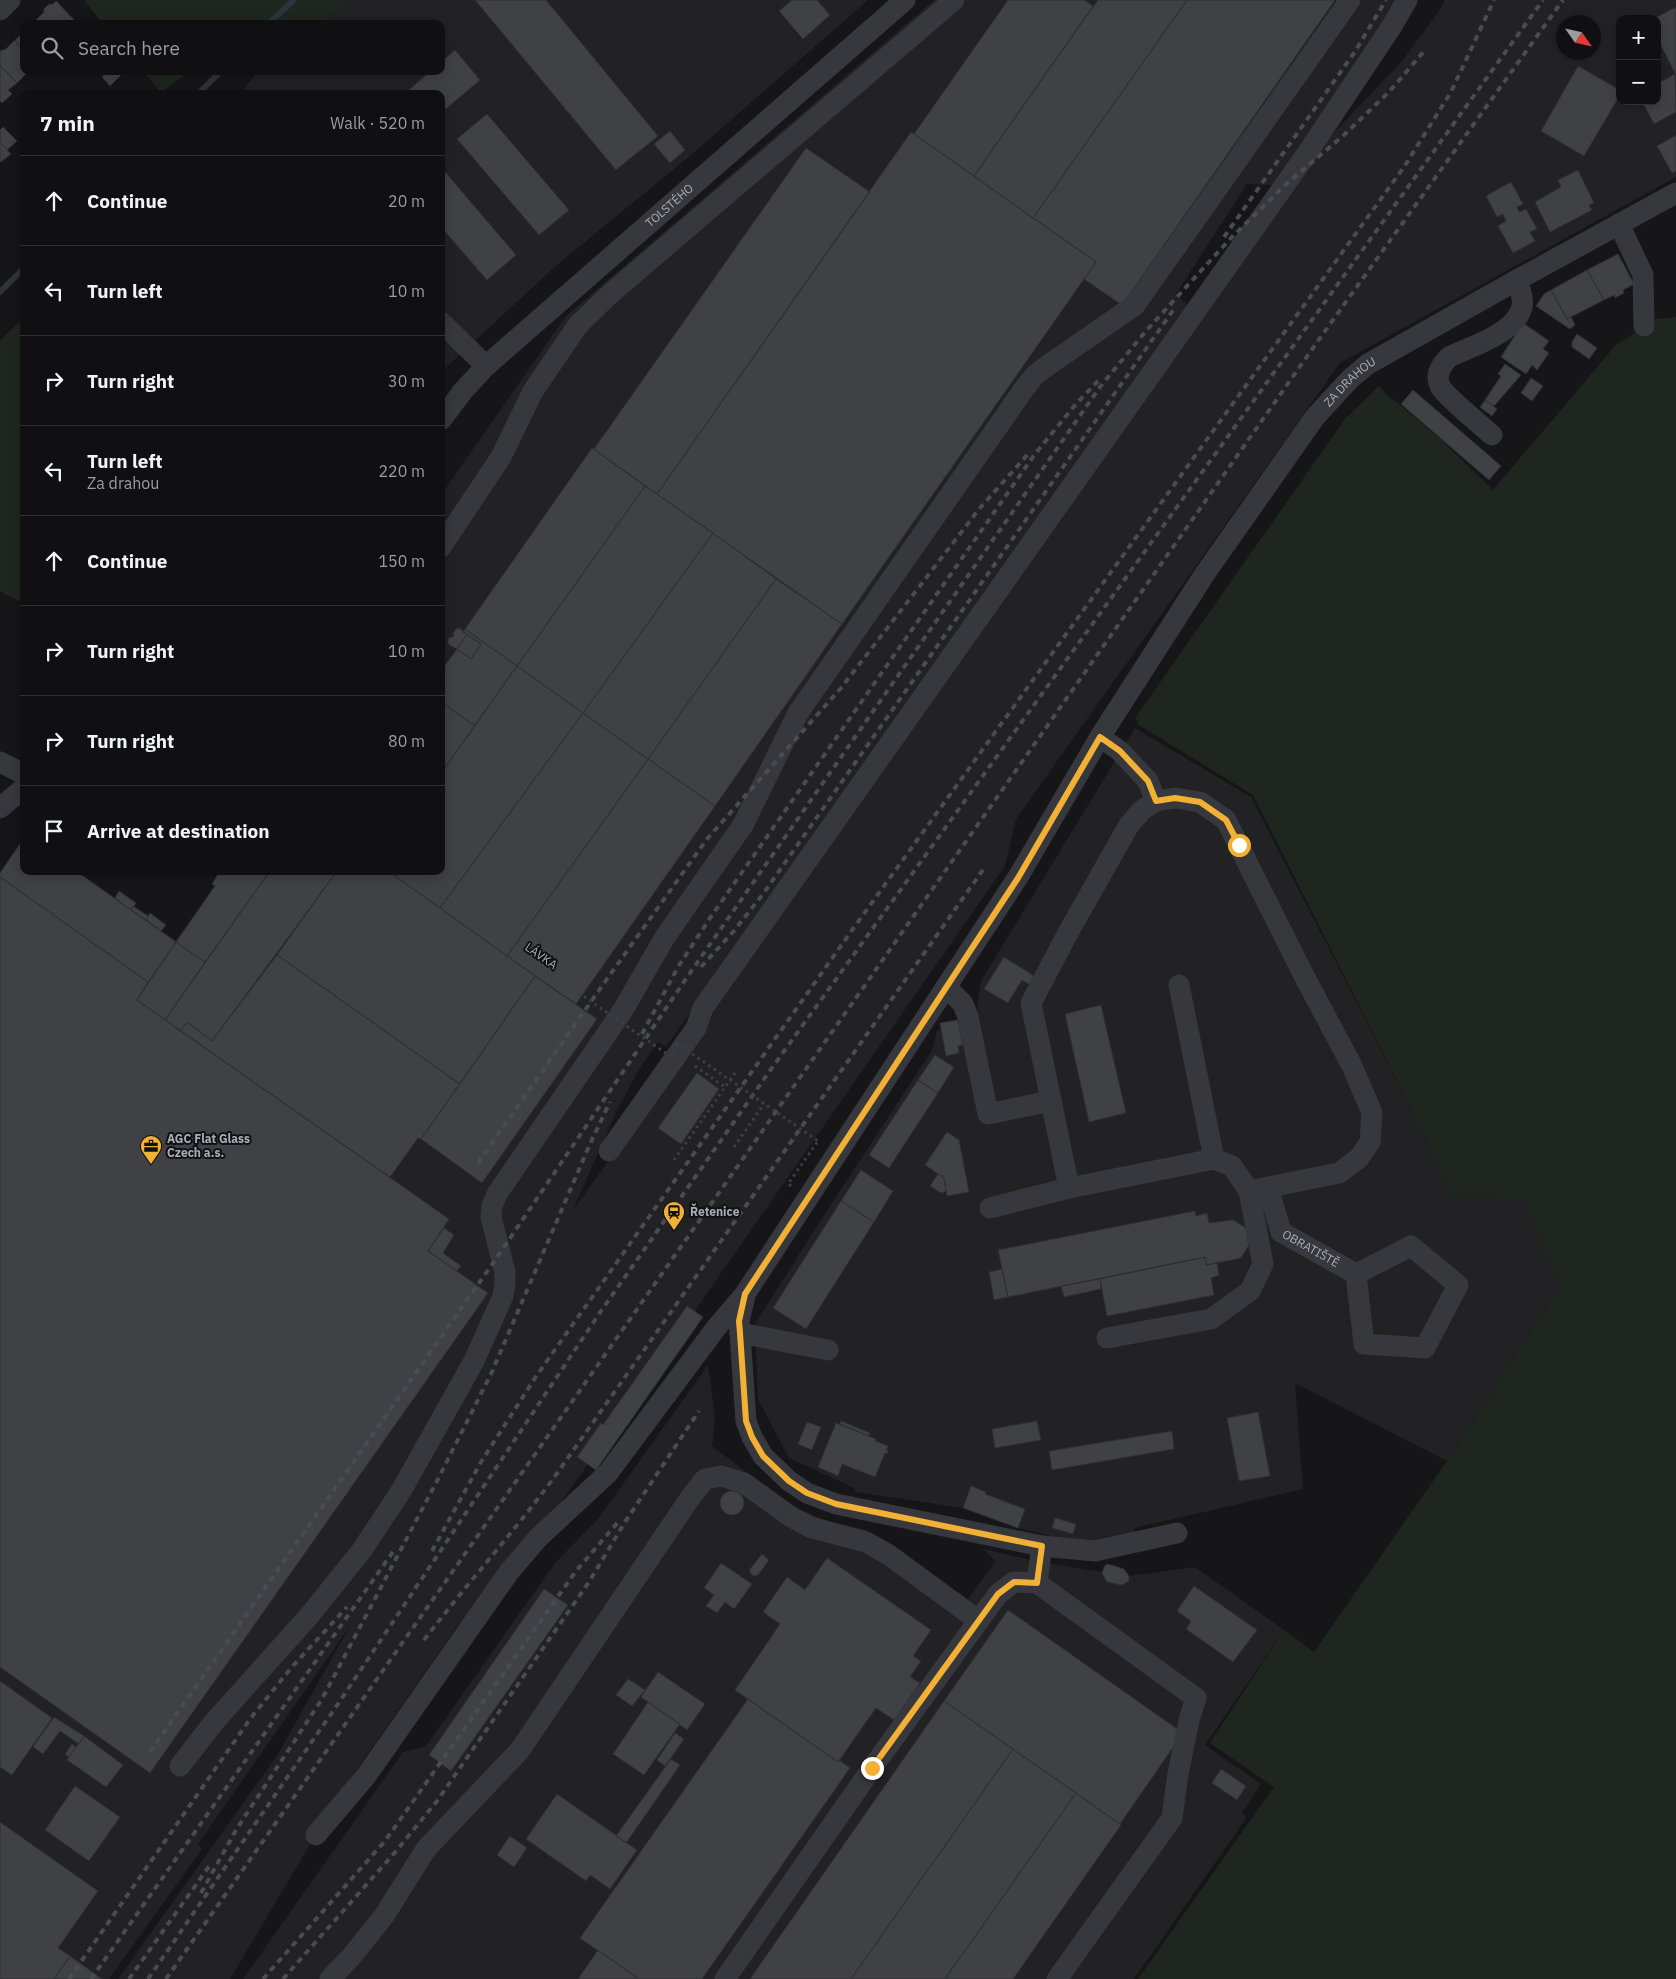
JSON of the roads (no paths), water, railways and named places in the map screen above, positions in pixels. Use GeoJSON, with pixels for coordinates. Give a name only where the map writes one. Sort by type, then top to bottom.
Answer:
{"type":"FeatureCollection","features":[{"type":"Feature","properties":{"kind":"street"},"geometry":{"type":"LineString","coordinates":[[0,10],[10,0]]}},
{"type":"Feature","properties":{"kind":"street"},"geometry":{"type":"LineString","coordinates":[[445,541],[501,457],[533,392],[578,325],[625,281],[954,0]]}},
{"type":"Feature","properties":{"kind":"street"},"geometry":{"type":"LineString","coordinates":[[180,1766],[214,1722],[309,1616],[362,1550],[401,1491],[474,1361],[506,1284],[505,1272],[491,1217],[492,1206],[497,1194],[623,1010],[665,937],[743,825],[798,712],[1024,389],[1047,366],[1135,305],[1350,0]]}},
{"type":"Feature","properties":{"kind":"street"},"geometry":{"type":"LineString","coordinates":[[609,1150],[674,1055],[696,1028],[703,1008],[1289,179],[1382,43],[1407,0]]}},
{"type":"Feature","properties":{"kind":"street","name":"TOLSTÉHO"},"geometry":{"type":"LineString","coordinates":[[445,415],[463,391],[486,366],[901,1]]}},
{"type":"Feature","properties":{"kind":"street","name":"ZA DRAHOU"},"geometry":{"type":"LineString","coordinates":[[1100,737],[1204,575],[1315,417],[1332,397],[1368,364],[1676,193]]}},
{"type":"Feature","properties":{"kind":"street"},"geometry":{"type":"LineString","coordinates":[[1620,224],[1644,275],[1644,326]]}},
{"type":"Feature","properties":{"kind":"street"},"geometry":{"type":"LineString","coordinates":[[1492,435],[1443,390],[1438,377],[1449,357],[1503,332],[1515,320],[1522,307],[1517,280]]}},
{"type":"Feature","properties":{"kind":"street"},"geometry":{"type":"LineString","coordinates":[[445,326],[486,366]]}},
{"type":"Feature","properties":{"kind":"street"},"geometry":{"type":"LineString","coordinates":[[316,1836],[366,1776],[509,1572],[538,1538],[608,1473],[716,1328],[745,1294],[1018,878],[1100,737],[1120,751],[1148,781],[1156,801]]}},
{"type":"Feature","properties":{"kind":"street"},"geometry":{"type":"LineString","coordinates":[[0,762],[20,772]]}},
{"type":"Feature","properties":{"kind":"street"},"geometry":{"type":"LineString","coordinates":[[0,808],[20,791]]}},
{"type":"Feature","properties":{"kind":"street"},"geometry":{"type":"LineString","coordinates":[[1069,1188],[1031,1003],[1069,930],[1129,825],[1142,810],[1156,801],[1175,798],[1200,802],[1226,820],[1302,972],[1352,1066],[1372,1113],[1370,1142],[1359,1158],[1339,1173],[1259,1189]]}},
{"type":"Feature","properties":{"kind":"street"},"geometry":{"type":"LineString","coordinates":[[1179,985],[1214,1159]]}},
{"type":"Feature","properties":{"kind":"street"},"geometry":{"type":"LineString","coordinates":[[946,987],[963,1004],[968,1017],[988,1114],[1051,1101]]}},
{"type":"Feature","properties":{"kind":"street"},"geometry":{"type":"LineString","coordinates":[[990,1208],[1069,1188],[1214,1159],[1232,1166],[1259,1189],[1263,1264],[1250,1291],[1211,1318],[1107,1338]]}},
{"type":"Feature","properties":{"kind":"street","name":"OBRATIŠTĚ"},"geometry":{"type":"LineString","coordinates":[[1259,1189],[1281,1232],[1356,1274]]}},
{"type":"Feature","properties":{"kind":"street"},"geometry":{"type":"LineString","coordinates":[[1411,1246],[1458,1286],[1425,1348],[1364,1344],[1356,1274],[1411,1246]]}},
{"type":"Feature","properties":{"kind":"street"},"geometry":{"type":"LineString","coordinates":[[745,1294],[739,1321],[746,1421],[763,1456],[789,1481],[807,1493],[836,1504],[1042,1546],[1095,1552],[1177,1533]]}},
{"type":"Feature","properties":{"kind":"street"},"geometry":{"type":"LineString","coordinates":[[740,1333],[828,1350]]}},
{"type":"Feature","properties":{"kind":"street"},"geometry":{"type":"LineString","coordinates":[[330,1979],[351,1958],[384,1916],[426,1849],[520,1750],[690,1498],[705,1479],[721,1476],[744,1483],[792,1517],[810,1527],[866,1542],[889,1555],[979,1621]]}},
{"type":"Feature","properties":{"kind":"street"},"geometry":{"type":"LineString","coordinates":[[1037,1583],[1042,1546]]}},
{"type":"Feature","properties":{"kind":"street"},"geometry":{"type":"LineString","coordinates":[[725,1979],[872,1768],[998,1594],[1014,1582],[1037,1583],[1196,1698],[1189,1720],[1178,1774],[1172,1818],[1057,1979]]}},
{"type":"Feature","properties":{"kind":"waterway"},"geometry":{"type":"LineString","coordinates":[[272,20],[294,0]]}},
{"type":"Feature","properties":{"kind":"waterway"},"geometry":{"type":"LineString","coordinates":[[202,90],[217,75]]}},
{"type":"Feature","properties":{"kind":"waterway"},"geometry":{"type":"LineString","coordinates":[[0,292],[20,272]]}},
{"type":"Feature","properties":{"kind":"railway"},"geometry":{"type":"LineString","coordinates":[[1224,237],[1354,53],[1386,0]]}},
{"type":"Feature","properties":{"kind":"railway"},"geometry":{"type":"LineString","coordinates":[[432,1551],[481,1462],[537,1375],[855,926],[1404,167],[1451,92],[1494,0]]}},
{"type":"Feature","properties":{"kind":"railway"},"geometry":{"type":"LineString","coordinates":[[148,1979],[340,1701],[599,1314],[769,1072],[1543,0]]}},
{"type":"Feature","properties":{"kind":"railway"},"geometry":{"type":"LineString","coordinates":[[166,1979],[1320,338],[1563,0]]}},
{"type":"Feature","properties":{"kind":"railway"},"geometry":{"type":"LineString","coordinates":[[150,1752],[500,1253],[692,970],[1100,387],[1145,332],[1231,238],[1284,186],[1344,135],[1389,92],[1426,49]]}},
{"type":"Feature","properties":{"kind":"railway"},"geometry":{"type":"LineString","coordinates":[[701,967],[733,932],[763,894],[1174,309]]}},
{"type":"Feature","properties":{"kind":"railway"},"geometry":{"type":"LineString","coordinates":[[642,1034],[678,967],[710,918],[1035,454],[1076,404],[1098,381]]}},
{"type":"Feature","properties":{"kind":"railway"},"geometry":{"type":"LineString","coordinates":[[478,1163],[707,839],[841,688],[980,508],[1029,453]]}},
{"type":"Feature","properties":{"kind":"railway"},"geometry":{"type":"LineString","coordinates":[[424,1640],[553,1479],[985,867]]}},
{"type":"Feature","properties":{"kind":"railway"},"geometry":{"type":"LineString","coordinates":[[201,1893],[236,1830],[322,1699],[437,1481],[491,1374],[610,1102]]}},
{"type":"Feature","properties":{"kind":"railway"},"geometry":{"type":"LineString","coordinates":[[283,1979],[397,1850],[437,1801],[589,1582],[625,1522],[699,1411]]}},
{"type":"Feature","properties":{"kind":"railway"},"geometry":{"type":"LineString","coordinates":[[263,1979],[385,1841],[576,1571],[619,1521]]}},
{"type":"Feature","properties":{"kind":"railway"},"geometry":{"type":"LineString","coordinates":[[91,1979],[395,1549]]}},
{"type":"Feature","properties":{"kind":"railway"},"geometry":{"type":"LineString","coordinates":[[69,1979],[250,1719],[291,1668],[347,1607]]}},
{"type":"Feature","properties":{"kind":"railway"},"geometry":{"type":"LineString","coordinates":[[129,1979],[210,1865]]}},
{"type":"Feature","properties":{"kind":"place","name":"AGC Flat Glass Czech a.s."},"geometry":{"type":"Point","coordinates":[151,1165]}},
{"type":"Feature","properties":{"kind":"place","name":"Řetenice"},"geometry":{"type":"Point","coordinates":[674,1231]}}]}
